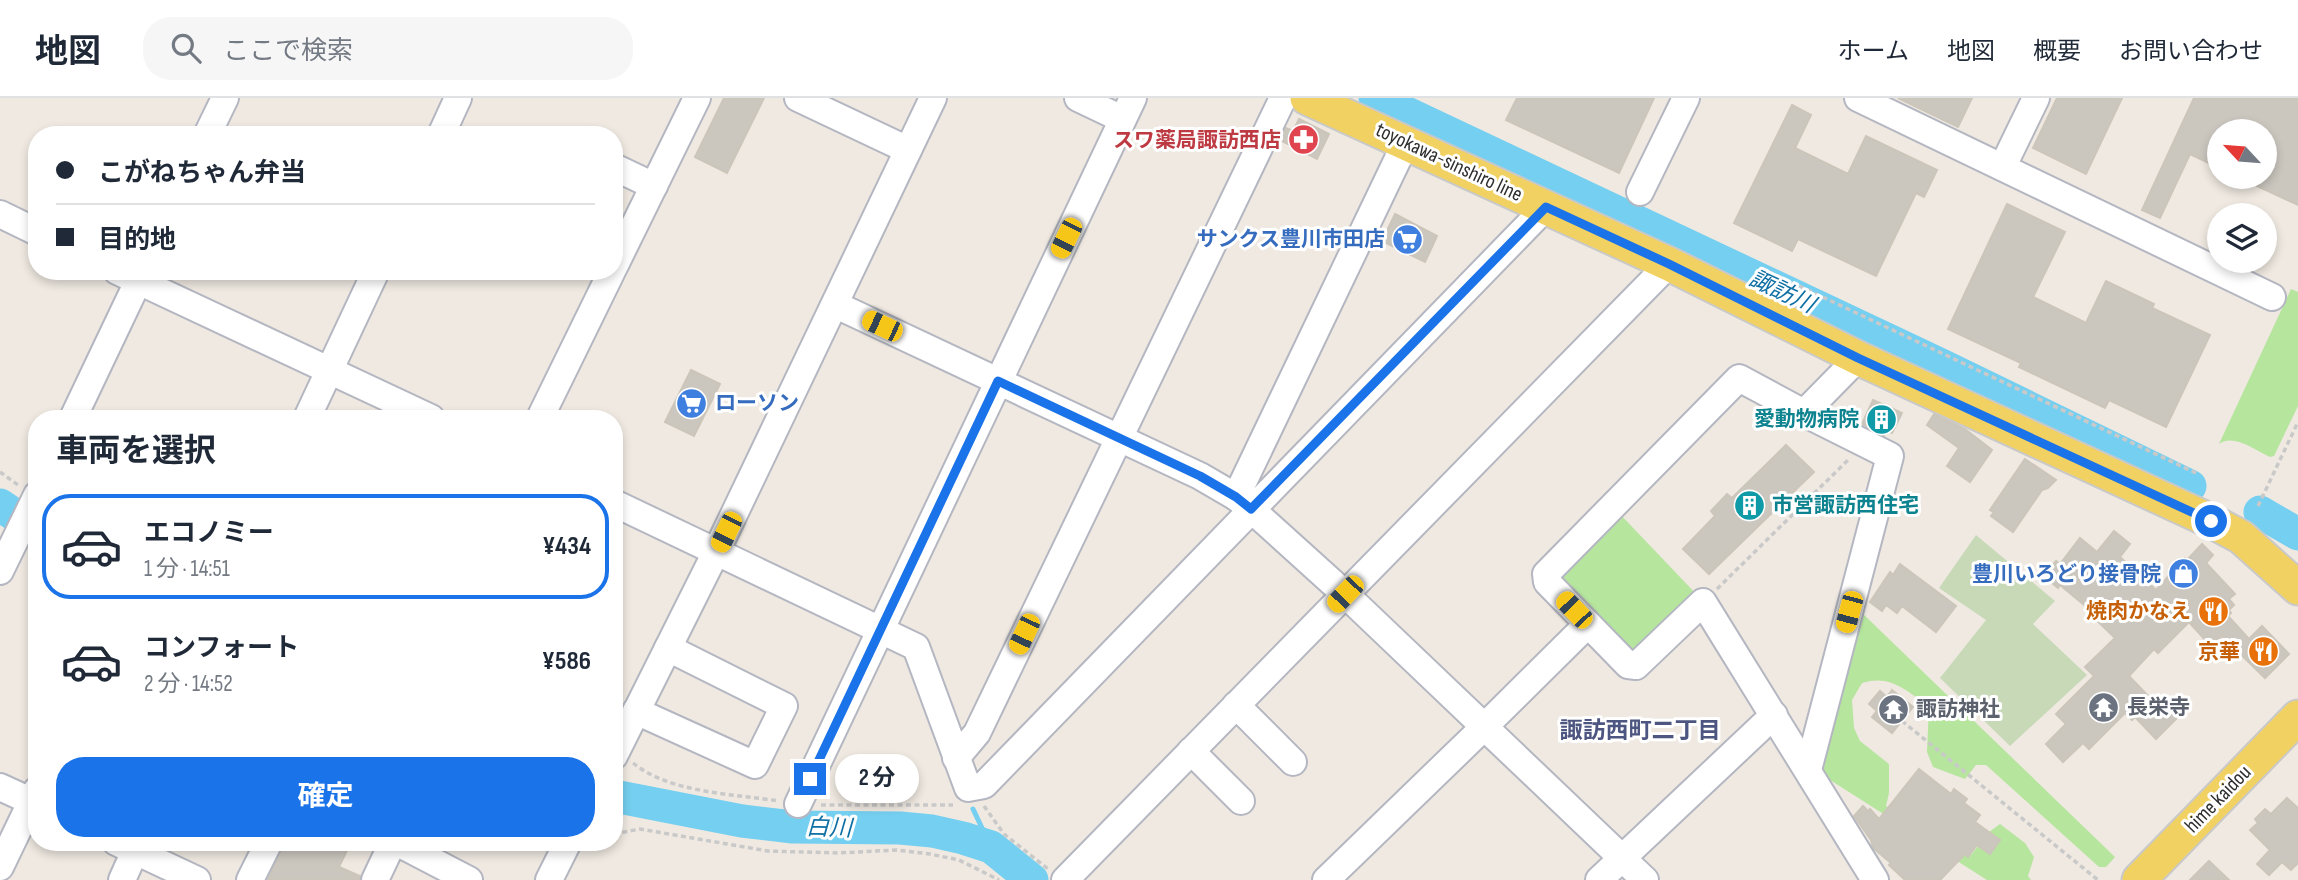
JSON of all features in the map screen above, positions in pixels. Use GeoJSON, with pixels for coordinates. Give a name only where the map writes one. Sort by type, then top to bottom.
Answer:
{"type":"FeatureCollection","features":[{"type":"Feature","properties":{"kind":"main road","name":"toyokawa-sinshiro line"},"geometry":{"type":"LineString","coordinates":[[1307,98],[1669,264],[1858,358],[2211,521],[2241,537],[2298,588]]}},
{"type":"Feature","properties":{"kind":"main road","name":"hime kaidou"},"geometry":{"type":"LineString","coordinates":[[2139,880],[2298,717]]}},
{"type":"Feature","properties":{"kind":"street"},"geometry":{"type":"LineString","coordinates":[[211,126],[225,98]]}},
{"type":"Feature","properties":{"kind":"street"},"geometry":{"type":"LineString","coordinates":[[444,126],[458,98]]}},
{"type":"Feature","properties":{"kind":"street"},"geometry":{"type":"LineString","coordinates":[[623,249],[697,98]]}},
{"type":"Feature","properties":{"kind":"street"},"geometry":{"type":"LineString","coordinates":[[798,98],[908,150]]}},
{"type":"Feature","properties":{"kind":"street"},"geometry":{"type":"LineString","coordinates":[[623,738],[716,552],[933,98]]}},
{"type":"Feature","properties":{"kind":"street"},"geometry":{"type":"LineString","coordinates":[[798,804],[1127,109],[1078,98]]}},
{"type":"Feature","properties":{"kind":"street"},"geometry":{"type":"LineString","coordinates":[[956,758],[977,733],[1283,98]]}},
{"type":"Feature","properties":{"kind":"street"},"geometry":{"type":"LineString","coordinates":[[1640,192],[1686,98]]}},
{"type":"Feature","properties":{"kind":"street"},"geometry":{"type":"LineString","coordinates":[[1858,98],[2272,297]]}},
{"type":"Feature","properties":{"kind":"street"},"geometry":{"type":"LineString","coordinates":[[2003,166],[2036,98]]}},
{"type":"Feature","properties":{"kind":"street"},"geometry":{"type":"LineString","coordinates":[[1243,503],[1406,142]]}},
{"type":"Feature","properties":{"kind":"street"},"geometry":{"type":"LineString","coordinates":[[623,172],[654,187]]}},
{"type":"Feature","properties":{"kind":"street"},"geometry":{"type":"LineString","coordinates":[[623,507],[916,647],[968,789],[984,785],[1243,503],[1546,207]]}},
{"type":"Feature","properties":{"kind":"street"},"geometry":{"type":"LineString","coordinates":[[0,214],[28,228]]}},
{"type":"Feature","properties":{"kind":"street"},"geometry":{"type":"LineString","coordinates":[[1059,877],[1191,751],[1669,264]]}},
{"type":"Feature","properties":{"kind":"street"},"geometry":{"type":"LineString","coordinates":[[76,410],[131,280]]}},
{"type":"Feature","properties":{"kind":"street"},"geometry":{"type":"LineString","coordinates":[[143,280],[329,372],[413,410]]}},
{"type":"Feature","properties":{"kind":"street"},"geometry":{"type":"LineString","coordinates":[[311,410],[372,280]]}},
{"type":"Feature","properties":{"kind":"street"},"geometry":{"type":"LineString","coordinates":[[544,410],[608,280]]}},
{"type":"Feature","properties":{"kind":"street"},"geometry":{"type":"LineString","coordinates":[[836,304],[1200,476],[1243,503],[1345,594],[1645,880]]}},
{"type":"Feature","properties":{"kind":"street"},"geometry":{"type":"LineString","coordinates":[[1804,413],[1858,358]]}},
{"type":"Feature","properties":{"kind":"street"},"geometry":{"type":"LineString","coordinates":[[1808,770],[1890,456],[1739,378],[1546,574],[1547,582],[1628,665],[1636,666],[1703,602],[1873,879]]}},
{"type":"Feature","properties":{"kind":"street"},"geometry":{"type":"LineString","coordinates":[[0,571],[28,513]]}},
{"type":"Feature","properties":{"kind":"street"},"geometry":{"type":"LineString","coordinates":[[1326,880],[1588,624]]}},
{"type":"Feature","properties":{"kind":"street"},"geometry":{"type":"LineString","coordinates":[[636,711],[755,765],[784,706],[667,648]]}},
{"type":"Feature","properties":{"kind":"street"},"geometry":{"type":"LineString","coordinates":[[1236,705],[1293,762]]}},
{"type":"Feature","properties":{"kind":"street"},"geometry":{"type":"LineString","coordinates":[[1599,880],[1774,715]]}},
{"type":"Feature","properties":{"kind":"street"},"geometry":{"type":"LineString","coordinates":[[1191,751],[1241,801]]}},
{"type":"Feature","properties":{"kind":"street"},"geometry":{"type":"LineString","coordinates":[[0,787],[28,797]]}},
{"type":"Feature","properties":{"kind":"street"},"geometry":{"type":"LineString","coordinates":[[0,867],[28,813]]}},
{"type":"Feature","properties":{"kind":"street"},"geometry":{"type":"LineString","coordinates":[[122,880],[129,851]]}},
{"type":"Feature","properties":{"kind":"street"},"geometry":{"type":"LineString","coordinates":[[141,851],[197,880]]}},
{"type":"Feature","properties":{"kind":"street"},"geometry":{"type":"LineString","coordinates":[[250,880],[264,851]]}},
{"type":"Feature","properties":{"kind":"street"},"geometry":{"type":"LineString","coordinates":[[375,880],[390,851]]}},
{"type":"Feature","properties":{"kind":"street"},"geometry":{"type":"LineString","coordinates":[[412,851],[469,880]]}},
{"type":"Feature","properties":{"kind":"street"},"geometry":{"type":"LineString","coordinates":[[549,880],[564,851]]}},
{"type":"Feature","properties":{"kind":"path"},"geometry":{"type":"LineString","coordinates":[[1761,268],[2196,474]]}},
{"type":"Feature","properties":{"kind":"path"},"geometry":{"type":"LineString","coordinates":[[2258,506],[2298,422]]}},
{"type":"Feature","properties":{"kind":"path"},"geometry":{"type":"LineString","coordinates":[[1703,602],[1866,443]]}},
{"type":"Feature","properties":{"kind":"path"},"geometry":{"type":"LineString","coordinates":[[1902,721],[2098,880]]}},
{"type":"Feature","properties":{"kind":"path"},"geometry":{"type":"LineString","coordinates":[[623,758],[647,774],[679,785],[798,804],[960,806]]}},
{"type":"Feature","properties":{"kind":"path"},"geometry":{"type":"LineString","coordinates":[[983,804],[1004,834],[1059,877]]}},
{"type":"Feature","properties":{"kind":"path"},"geometry":{"type":"LineString","coordinates":[[623,832],[640,829],[768,851],[838,853],[897,850],[930,854],[958,860],[999,880]]}},
{"type":"Feature","properties":{"kind":"green space"},"geometry":{"type":"Polygon","coordinates":[[[2291,289],[2298,292],[2298,406],[2274,456],[2270,457],[2237,441],[2219,444],[2291,289]]]}},
{"type":"Feature","properties":{"kind":"green space"},"geometry":{"type":"Polygon","coordinates":[[[1617,511],[1699,597],[1637,657],[1555,572],[1617,511]]]}},
{"type":"Feature","properties":{"kind":"green space"},"geometry":{"type":"Polygon","coordinates":[[[1976,535],[2055,601],[2033,624],[2087,675],[2010,746],[1940,678],[1986,620],[1939,588],[1976,535]]]}},
{"type":"Feature","properties":{"kind":"green space"},"geometry":{"type":"Polygon","coordinates":[[[1861,612],[2115,857],[2106,867],[2099,867],[1986,765],[1976,765],[1965,779],[1933,767],[1927,752],[1929,706],[1890,682],[1862,683],[1852,700],[1854,728],[1860,741],[1889,764],[1886,806],[1959,854],[1971,855],[1989,832],[2000,824],[2025,843],[2034,857],[2028,876],[2031,880],[1987,880],[1816,771],[1861,612]]]}},
{"type":"Feature","properties":{"kind":"building"},"geometry":{"type":"Polygon","coordinates":[[[724,98],[764,98],[727,173],[695,157],[724,98]]]}},
{"type":"Feature","properties":{"kind":"building"},"geometry":{"type":"Polygon","coordinates":[[[1517,98],[1654,98],[1619,173],[1506,120],[1517,98]]]}},
{"type":"Feature","properties":{"kind":"building"},"geometry":{"type":"Polygon","coordinates":[[[1898,98],[1972,98],[1958,127],[1898,98]]]}},
{"type":"Feature","properties":{"kind":"building"},"geometry":{"type":"Polygon","coordinates":[[[2057,98],[2122,98],[2086,174],[2033,148],[2057,98]]]}},
{"type":"Feature","properties":{"kind":"building"},"geometry":{"type":"Polygon","coordinates":[[[2194,98],[2298,98],[2298,205],[2264,189],[2277,189],[2277,119],[2207,119],[2207,162],[2190,154],[2160,218],[2142,210],[2194,98]]]}},
{"type":"Feature","properties":{"kind":"building"},"geometry":{"type":"Polygon","coordinates":[[[1792,105],[1811,115],[1795,148],[1848,174],[1866,136],[1937,170],[1924,197],[1916,193],[1876,276],[1798,239],[1792,251],[1734,223],[1792,105]]]}},
{"type":"Feature","properties":{"kind":"building"},"geometry":{"type":"Polygon","coordinates":[[[1299,119],[1329,134],[1317,159],[1280,140],[1286,128],[1293,131],[1299,119]]]}},
{"type":"Feature","properties":{"kind":"building"},"geometry":{"type":"Polygon","coordinates":[[[2007,204],[2065,232],[2033,297],[2086,323],[2106,281],[2154,304],[2152,308],[2210,335],[2166,427],[2109,400],[2105,408],[2019,367],[2021,363],[1948,329],[2007,204]]]}},
{"type":"Feature","properties":{"kind":"building"},"geometry":{"type":"Polygon","coordinates":[[[1395,214],[1437,236],[1425,262],[1382,241],[1395,214]]]}},
{"type":"Feature","properties":{"kind":"building","name":"ローソン"},"geometry":{"type":"Polygon","coordinates":[[[691,370],[720,384],[694,436],[665,422],[691,370]]]}},
{"type":"Feature","properties":{"kind":"building","name":"愛動物病院"},"geometry":{"type":"Polygon","coordinates":[[[1873,400],[1902,413],[1892,433],[1886,430],[1884,435],[1862,424],[1873,400]]]}},
{"type":"Feature","properties":{"kind":"building"},"geometry":{"type":"Polygon","coordinates":[[[1934,414],[1965,429],[1992,450],[1970,482],[1947,466],[1959,448],[1927,425],[1934,414]]]}},
{"type":"Feature","properties":{"kind":"building","name":"市営諏訪西住宅"},"geometry":{"type":"Polygon","coordinates":[[[1786,445],[1814,472],[1709,574],[1683,549],[1715,516],[1711,511],[1727,494],[1732,498],[1786,445]]]}},
{"type":"Feature","properties":{"kind":"building"},"geometry":{"type":"Polygon","coordinates":[[[2025,459],[2056,480],[2042,490],[2013,532],[1991,516],[1994,512],[1990,510],[2025,459]]]}},
{"type":"Feature","properties":{"kind":"building"},"geometry":{"type":"Polygon","coordinates":[[[2114,531],[2130,544],[2120,557],[2156,590],[2185,558],[2187,560],[2202,544],[2213,555],[2206,563],[2235,594],[2229,599],[2234,605],[2228,616],[2249,639],[2262,626],[2289,654],[2265,678],[2222,636],[2214,643],[2210,640],[2207,642],[2189,622],[2158,653],[2154,649],[2129,676],[2153,701],[2158,696],[2178,717],[2156,739],[2135,717],[2132,720],[2125,713],[2089,749],[2083,743],[2063,762],[2046,744],[2066,724],[2056,714],[2094,676],[2085,667],[2115,638],[2087,611],[2089,609],[2060,585],[2058,588],[2044,576],[2056,561],[2060,564],[2080,538],[2097,552],[2114,531]]]}},
{"type":"Feature","properties":{"kind":"building"},"geometry":{"type":"Polygon","coordinates":[[[1900,564],[1956,606],[1936,632],[1902,606],[1897,613],[1886,605],[1882,611],[1870,602],[1890,572],[1893,575],[1900,564]]]}},
{"type":"Feature","properties":{"kind":"building","name":"諏訪神社"},"geometry":{"type":"Polygon","coordinates":[[[1892,690],[1913,707],[1892,733],[1872,717],[1877,711],[1869,704],[1880,691],[1887,697],[1892,690]]]}},
{"type":"Feature","properties":{"kind":"building"},"geometry":{"type":"Polygon","coordinates":[[[1919,769],[1951,794],[1954,789],[1967,799],[1964,803],[1980,815],[1975,822],[2000,840],[1990,854],[1977,845],[1968,857],[1965,854],[1940,880],[1905,880],[1889,865],[1891,863],[1873,848],[1871,840],[1854,816],[1863,806],[1879,819],[1919,769]]]}},
{"type":"Feature","properties":{"kind":"building"},"geometry":{"type":"Polygon","coordinates":[[[2287,798],[2298,808],[2298,863],[2291,870],[2282,862],[2269,875],[2257,864],[2270,850],[2250,830],[2258,823],[2255,819],[2265,809],[2271,814],[2287,798]]]}},
{"type":"Feature","properties":{"kind":"building"},"geometry":{"type":"Polygon","coordinates":[[[281,851],[347,851],[339,867],[360,876],[359,880],[268,880],[281,851]]]}},
{"type":"Feature","properties":{"kind":"building"},"geometry":{"type":"Polygon","coordinates":[[[2209,861],[2229,880],[2190,880],[2209,861]]]}},
{"type":"Feature","properties":{"kind":"waterway","name":"諏訪川"},"geometry":{"type":"LineString","coordinates":[[1375,98],[1941,365],[2190,486]]}},
{"type":"Feature","properties":{"kind":"waterway","name":"白川"},"geometry":{"type":"LineString","coordinates":[[0,505],[28,524]]}},
{"type":"Feature","properties":{"kind":"waterway","name":"諏訪川"},"geometry":{"type":"LineString","coordinates":[[2260,512],[2298,534]]}},
{"type":"Feature","properties":{"kind":"waterway","name":"白川"},"geometry":{"type":"LineString","coordinates":[[623,798],[742,821],[793,827],[932,831],[991,847],[1032,880]]}},
{"type":"Feature","properties":{"kind":"waterway"},"geometry":{"type":"LineString","coordinates":[[973,809],[991,847]]}},
{"type":"Feature","properties":{"kind":"place","name":"スワ薬局諏訪西店"},"geometry":{"type":"Point","coordinates":[1304,140]}},
{"type":"Feature","properties":{"kind":"place","name":"サンクス豊川市田店"},"geometry":{"type":"Point","coordinates":[1408,239]}},
{"type":"Feature","properties":{"kind":"place","name":"ローソン"},"geometry":{"type":"Point","coordinates":[692,403]}},
{"type":"Feature","properties":{"kind":"place","name":"愛動物病院"},"geometry":{"type":"Point","coordinates":[1882,419]}},
{"type":"Feature","properties":{"kind":"place","name":"市営諏訪西住宅"},"geometry":{"type":"Point","coordinates":[1749,505]}},
{"type":"Feature","properties":{"kind":"place","name":"豊川いろどり接骨院"},"geometry":{"type":"Point","coordinates":[2184,574]}},
{"type":"Feature","properties":{"kind":"place","name":"焼肉かなえ"},"geometry":{"type":"Point","coordinates":[2214,611]}},
{"type":"Feature","properties":{"kind":"place","name":"京華"},"geometry":{"type":"Point","coordinates":[2263,652]}},
{"type":"Feature","properties":{"kind":"place","name":"長栄寺"},"geometry":{"type":"Point","coordinates":[2104,707]}},
{"type":"Feature","properties":{"kind":"place","name":"諏訪神社"},"geometry":{"type":"Point","coordinates":[1893,709]}},
{"type":"Feature","properties":{"kind":"district","name":"諏訪西町二丁目"},"geometry":{"type":"Point","coordinates":[1640,731]}},
{"type":"Feature","properties":{"kind":"route"},"geometry":{"type":"LineString","coordinates":[[810,779],[998,381],[1200,476],[1251,509],[1546,207],[1669,264],[1858,358],[2211,521]]}}]}
